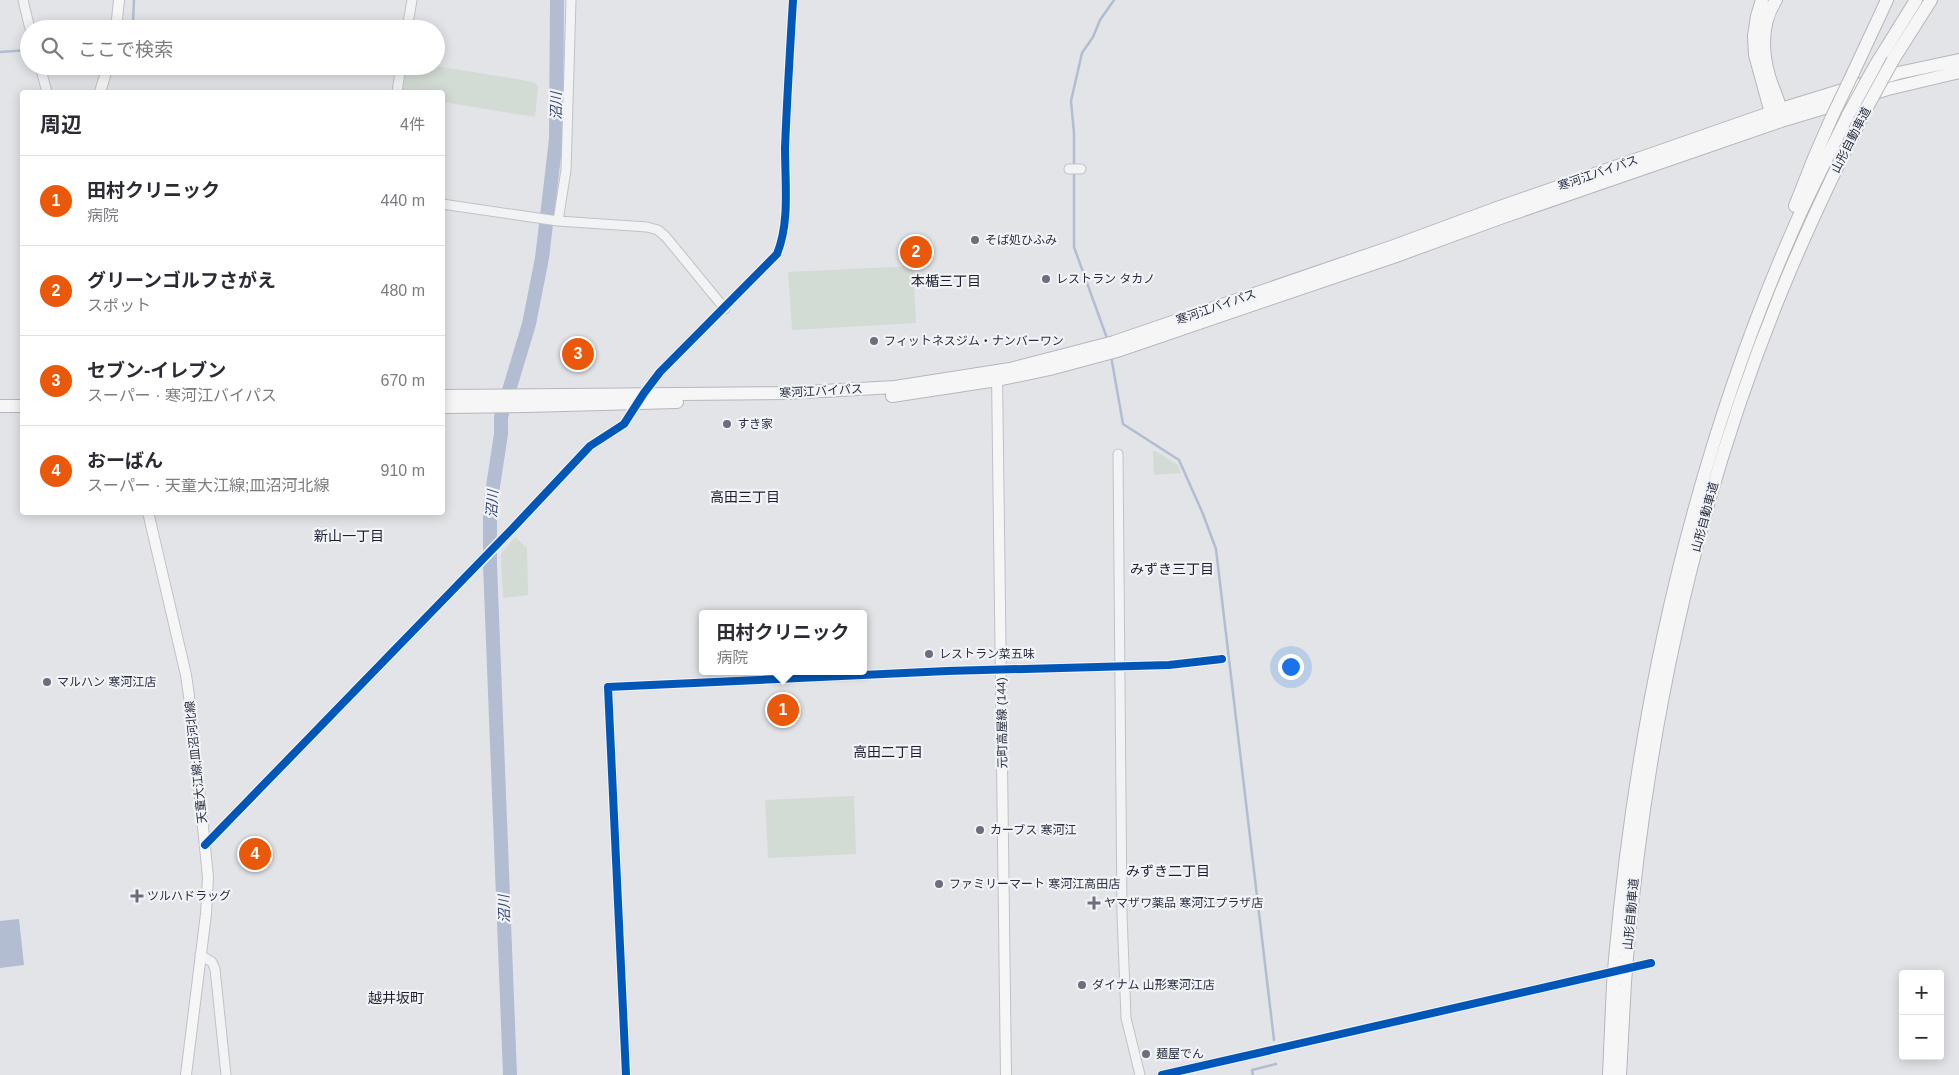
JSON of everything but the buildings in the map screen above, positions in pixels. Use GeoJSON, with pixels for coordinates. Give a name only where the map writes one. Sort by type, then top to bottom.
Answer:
{"type":"FeatureCollection","features":[{"type":"Feature","properties":{"kind":"highway"},"geometry":{"type":"LineString","coordinates":[[1762,0],[1754,36],[1755,55],[1778,114]]}},
{"type":"Feature","properties":{"kind":"highway"},"geometry":{"type":"LineString","coordinates":[[1776,0],[1765,26],[1764,50],[1778,114]]}},
{"type":"Feature","properties":{"kind":"highway"},"geometry":{"type":"LineString","coordinates":[[1767,292],[1814,158],[1888,0]]}},
{"type":"Feature","properties":{"kind":"highway","name":"山形自動車道"},"geometry":{"type":"LineString","coordinates":[[1609,1075],[1621,958],[1646,790],[1665,681],[1673,617],[1711,454],[1767,292],[1800,214],[1848,115],[1875,66],[1916,0]]}},
{"type":"Feature","properties":{"kind":"highway","name":"山形自動車道"},"geometry":{"type":"LineString","coordinates":[[1678,595],[1747,383],[1812,219],[1866,109],[1893,60],[1931,0]]}},
{"type":"Feature","properties":{"kind":"highway","name":"寒河江バイパス"},"geometry":{"type":"LineString","coordinates":[[445,396],[486,401],[528,401],[641,398],[789,400],[897,396],[997,375],[1109,348],[1386,260],[1778,114],[1898,73],[1959,60]]}},
{"type":"Feature","properties":{"kind":"highway","name":"寒河江バイパス"},"geometry":{"type":"LineString","coordinates":[[1778,114],[1959,72]]}},
{"type":"Feature","properties":{"kind":"highway","name":"寒河江バイパス"},"geometry":{"type":"LineString","coordinates":[[445,406],[486,401]]}},
{"type":"Feature","properties":{"kind":"highway"},"geometry":{"type":"LineString","coordinates":[[0,406],[20,406]]}},
{"type":"Feature","properties":{"kind":"highway","name":"山形自動車道"},"geometry":{"type":"LineString","coordinates":[[1619,983],[1620,1075]]}},
{"type":"Feature","properties":{"kind":"main road"},"geometry":{"type":"LineString","coordinates":[[117,20],[119,0]]}},
{"type":"Feature","properties":{"kind":"main road"},"geometry":{"type":"LineString","coordinates":[[101,90],[105,75]]}},
{"type":"Feature","properties":{"kind":"main road","name":"元町高屋線 (144)"},"geometry":{"type":"LineString","coordinates":[[997,375],[1006,1075]]}},
{"type":"Feature","properties":{"kind":"main road","name":"天童大江線;皿沼河北線"},"geometry":{"type":"LineString","coordinates":[[149,515],[186,675],[205,845],[207,897],[186,1075]]}},
{"type":"Feature","properties":{"kind":"street"},"geometry":{"type":"LineString","coordinates":[[23,0],[28,20]]}},
{"type":"Feature","properties":{"kind":"street"},"geometry":{"type":"LineString","coordinates":[[409,20],[412,0]]}},
{"type":"Feature","properties":{"kind":"street"},"geometry":{"type":"LineString","coordinates":[[558,221],[566,170],[571,0]]}},
{"type":"Feature","properties":{"kind":"street"},"geometry":{"type":"LineString","coordinates":[[205,845],[590,446],[624,424],[660,372],[778,254],[783,240],[786,122],[793,0]]}},
{"type":"Feature","properties":{"kind":"street"},"geometry":{"type":"LineString","coordinates":[[42,75],[46,90]]}},
{"type":"Feature","properties":{"kind":"street"},"geometry":{"type":"LineString","coordinates":[[397,90],[400,75]]}},
{"type":"Feature","properties":{"kind":"street"},"geometry":{"type":"LineString","coordinates":[[1069,169],[1081,169]]}},
{"type":"Feature","properties":{"kind":"street"},"geometry":{"type":"LineString","coordinates":[[445,204],[539,219],[647,226],[658,230],[666,237],[725,309]]}},
{"type":"Feature","properties":{"kind":"street"},"geometry":{"type":"LineString","coordinates":[[1118,454],[1122,914],[1126,1018],[1140,1075]]}},
{"type":"Feature","properties":{"kind":"street"},"geometry":{"type":"LineString","coordinates":[[867,675],[1169,665],[1222,659]]}},
{"type":"Feature","properties":{"kind":"street"},"geometry":{"type":"LineString","coordinates":[[626,1075],[608,687],[857,675]]}},
{"type":"Feature","properties":{"kind":"street"},"geometry":{"type":"LineString","coordinates":[[200,956],[212,962],[215,969],[226,1075]]}},
{"type":"Feature","properties":{"kind":"street"},"geometry":{"type":"LineString","coordinates":[[1162,1075],[1651,963]]}},
{"type":"Feature","properties":{"kind":"shaded area"},"geometry":{"type":"Polygon","coordinates":[[[445,67],[534,82],[538,87],[535,117],[445,102],[445,90],[402,90],[405,75],[445,75],[445,67]]]}},
{"type":"Feature","properties":{"kind":"shaded area"},"geometry":{"type":"Polygon","coordinates":[[[913,266],[916,323],[792,330],[788,272],[913,266]]]}},
{"type":"Feature","properties":{"kind":"shaded area"},"geometry":{"type":"Polygon","coordinates":[[[1155,451],[1178,465],[1181,473],[1154,475],[1153,452],[1155,451]]]}},
{"type":"Feature","properties":{"kind":"shaded area"},"geometry":{"type":"Polygon","coordinates":[[[515,537],[527,548],[528,595],[503,598],[501,554],[515,537]]]}},
{"type":"Feature","properties":{"kind":"shaded area"},"geometry":{"type":"Polygon","coordinates":[[[854,796],[856,854],[768,858],[765,800],[854,796]]]}},
{"type":"Feature","properties":{"kind":"water"},"geometry":{"type":"Polygon","coordinates":[[[19,919],[24,965],[0,968],[0,921],[19,919]]]}},
{"type":"Feature","properties":{"kind":"waterway"},"geometry":{"type":"LineString","coordinates":[[133,20],[134,0]]}},
{"type":"Feature","properties":{"kind":"waterway","name":"沼川"},"geometry":{"type":"LineString","coordinates":[[510,1075],[490,565],[490,506],[501,434],[501,417],[529,324],[542,258],[556,139],[557,0]]}},
{"type":"Feature","properties":{"kind":"waterway"},"geometry":{"type":"LineString","coordinates":[[1074,167],[1074,133],[1071,101],[1082,53],[1093,37],[1100,20],[1114,0]]}},
{"type":"Feature","properties":{"kind":"waterway"},"geometry":{"type":"LineString","coordinates":[[0,52],[20,51]]}},
{"type":"Feature","properties":{"kind":"waterway"},"geometry":{"type":"LineString","coordinates":[[1074,172],[1074,247],[1108,341]]}},
{"type":"Feature","properties":{"kind":"waterway"},"geometry":{"type":"LineString","coordinates":[[1111,356],[1123,424],[1179,460],[1216,549],[1274,1040]]}},
{"type":"Feature","properties":{"kind":"waterway"},"geometry":{"type":"LineString","coordinates":[[1253,1075],[1252,1070],[1276,1064]]}},
{"type":"Feature","properties":{"kind":"cycle path"},"geometry":{"type":"LineString","coordinates":[[205,845],[512,529],[590,446],[624,424],[660,372],[777,254],[784,229],[785,216],[785,148],[793,0]]}},
{"type":"Feature","properties":{"kind":"cycle path"},"geometry":{"type":"LineString","coordinates":[[867,675],[1169,665],[1222,659]]}},
{"type":"Feature","properties":{"kind":"cycle path"},"geometry":{"type":"LineString","coordinates":[[626,1075],[608,687],[862,675]]}},
{"type":"Feature","properties":{"kind":"cycle path"},"geometry":{"type":"LineString","coordinates":[[1162,1075],[1651,963]]}},
{"type":"Feature","properties":{"kind":"place","name":"そば処ひふみ"},"geometry":{"type":"Point","coordinates":[975,240]}},
{"type":"Feature","properties":{"kind":"place","name":"グリーンゴルフさがえ"},"geometry":{"type":"Point","coordinates":[916,252]}},
{"type":"Feature","properties":{"kind":"place","name":"レストラン タカノ"},"geometry":{"type":"Point","coordinates":[1046,279]}},
{"type":"Feature","properties":{"kind":"place","name":"フィットネスジム・ナンバーワン"},"geometry":{"type":"Point","coordinates":[874,341]}},
{"type":"Feature","properties":{"kind":"place","name":"セブン-イレブン"},"geometry":{"type":"Point","coordinates":[578,354]}},
{"type":"Feature","properties":{"kind":"place","name":"すき家"},"geometry":{"type":"Point","coordinates":[727,424]}},
{"type":"Feature","properties":{"kind":"place","name":"レストラン菜五味"},"geometry":{"type":"Point","coordinates":[929,654]}},
{"type":"Feature","properties":{"kind":"place","name":"マルハン 寒河江店"},"geometry":{"type":"Point","coordinates":[47,682]}},
{"type":"Feature","properties":{"kind":"place","name":"田村クリニック"},"geometry":{"type":"Point","coordinates":[783,710]}},
{"type":"Feature","properties":{"kind":"place","name":"カーブス 寒河江"},"geometry":{"type":"Point","coordinates":[980,830]}},
{"type":"Feature","properties":{"kind":"place","name":"おーばん"},"geometry":{"type":"Point","coordinates":[255,854]}},
{"type":"Feature","properties":{"kind":"place","name":"ファミリーマート 寒河江高田店"},"geometry":{"type":"Point","coordinates":[939,884]}},
{"type":"Feature","properties":{"kind":"place","name":"ツルハドラッグ"},"geometry":{"type":"Point","coordinates":[137,896]}},
{"type":"Feature","properties":{"kind":"place","name":"ヤマザワ薬品 寒河江プラザ店"},"geometry":{"type":"Point","coordinates":[1094,903]}},
{"type":"Feature","properties":{"kind":"place","name":"ダイナム 山形寒河江店"},"geometry":{"type":"Point","coordinates":[1082,985]}},
{"type":"Feature","properties":{"kind":"place","name":"麺屋でん"},"geometry":{"type":"Point","coordinates":[1146,1054]}},
{"type":"Feature","properties":{"kind":"district","name":"本楯三丁目"},"geometry":{"type":"Point","coordinates":[946,281]}},
{"type":"Feature","properties":{"kind":"district","name":"高田三丁目"},"geometry":{"type":"Point","coordinates":[745,497]}},
{"type":"Feature","properties":{"kind":"district","name":"新山一丁目"},"geometry":{"type":"Point","coordinates":[349,536]}},
{"type":"Feature","properties":{"kind":"district","name":"みずき三丁目"},"geometry":{"type":"Point","coordinates":[1172,569]}},
{"type":"Feature","properties":{"kind":"district","name":"高田二丁目"},"geometry":{"type":"Point","coordinates":[888,752]}},
{"type":"Feature","properties":{"kind":"district","name":"みずき二丁目"},"geometry":{"type":"Point","coordinates":[1168,871]}},
{"type":"Feature","properties":{"kind":"district","name":"越井坂町"},"geometry":{"type":"Point","coordinates":[396,998]}}]}
